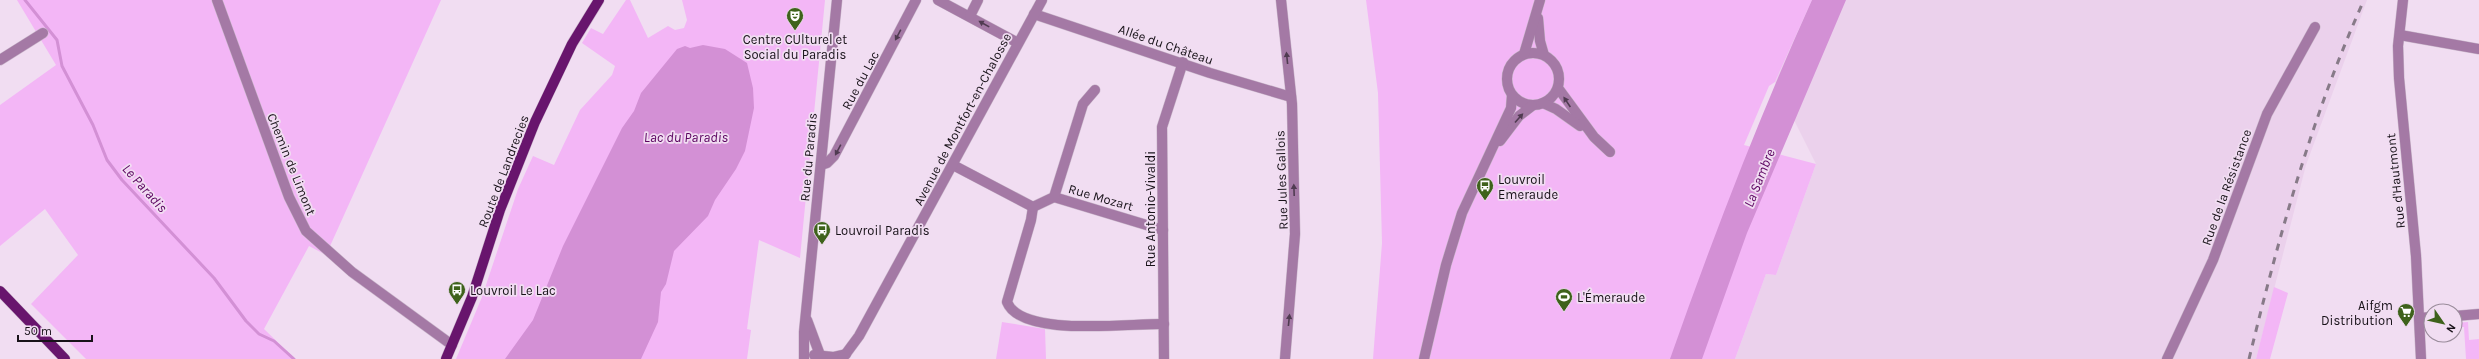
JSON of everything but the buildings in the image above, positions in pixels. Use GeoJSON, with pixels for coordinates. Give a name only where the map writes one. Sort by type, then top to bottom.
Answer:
{"type":"FeatureCollection","features":[{"type":"Feature","properties":{"kind":"main road","name":"Route de Landrecies"},"geometry":{"type":"LineString","coordinates":[[446,359],[472,297],[500,210],[535,122],[572,44],[599,0]]}},
{"type":"Feature","properties":{"kind":"main road"},"geometry":{"type":"LineString","coordinates":[[0,291],[65,359]]}},
{"type":"Feature","properties":{"kind":"street","name":"Chemin de Limont"},"geometry":{"type":"LineString","coordinates":[[217,0],[289,196],[306,231],[352,272],[452,345]]}},
{"type":"Feature","properties":{"kind":"street","name":"Rue du Paradis"},"geometry":{"type":"LineString","coordinates":[[804,359],[806,316],[837,0]]}},
{"type":"Feature","properties":{"kind":"street","name":"Rue du Lac"},"geometry":{"type":"LineString","coordinates":[[820,166],[827,163],[834,156],[916,0]]}},
{"type":"Feature","properties":{"kind":"street"},"geometry":{"type":"LineString","coordinates":[[938,0],[1018,43]]}},
{"type":"Feature","properties":{"kind":"street"},"geometry":{"type":"LineString","coordinates":[[970,16],[978,0]]}},
{"type":"Feature","properties":{"kind":"street","name":"Avenue de Montfort-en-Chalosse"},"geometry":{"type":"LineString","coordinates":[[807,359],[844,356],[859,336],[1042,0]]}},
{"type":"Feature","properties":{"kind":"street","name":"Rue Jules Gallois"},"geometry":{"type":"LineString","coordinates":[[1280,0],[1291,97],[1295,234],[1285,359]]}},
{"type":"Feature","properties":{"kind":"street","name":"Rue d'Hautmont"},"geometry":{"type":"LineString","coordinates":[[2404,0],[2400,34],[2399,78],[2420,318],[2421,359]]}},
{"type":"Feature","properties":{"kind":"street"},"geometry":{"type":"LineString","coordinates":[[1524,54],[1539,5]]}},
{"type":"Feature","properties":{"kind":"street"},"geometry":{"type":"LineString","coordinates":[[1539,5],[1540,41],[1544,55]]}},
{"type":"Feature","properties":{"kind":"street","name":"Allée du Château"},"geometry":{"type":"LineString","coordinates":[[1034,14],[1291,97]]}},
{"type":"Feature","properties":{"kind":"street","name":"Rue de la Résistance"},"geometry":{"type":"LineString","coordinates":[[2167,359],[2213,260],[2267,114],[2315,27]]}},
{"type":"Feature","properties":{"kind":"street"},"geometry":{"type":"LineString","coordinates":[[0,60],[43,33]]}},
{"type":"Feature","properties":{"kind":"street"},"geometry":{"type":"LineString","coordinates":[[2400,34],[2479,49]]}},
{"type":"Feature","properties":{"kind":"street"},"geometry":{"type":"LineString","coordinates":[[1491,154],[1519,116],[1532,106],[1543,103],[1552,97],[1558,88],[1559,74],[1556,66],[1544,55],[1538,53],[1524,54],[1511,64],[1506,80],[1512,95],[1517,100],[1532,106]]}},
{"type":"Feature","properties":{"kind":"street","name":"Rue Antonio-Vivaldi"},"geometry":{"type":"LineString","coordinates":[[1164,359],[1162,127],[1183,62]]}},
{"type":"Feature","properties":{"kind":"street"},"geometry":{"type":"LineString","coordinates":[[1558,88],[1594,137]]}},
{"type":"Feature","properties":{"kind":"street"},"geometry":{"type":"LineString","coordinates":[[1033,207],[1054,197],[1083,104],[1095,90]]}},
{"type":"Feature","properties":{"kind":"street"},"geometry":{"type":"LineString","coordinates":[[1424,359],[1446,265],[1462,213],[1491,154],[1510,108],[1512,95]]}},
{"type":"Feature","properties":{"kind":"street"},"geometry":{"type":"LineString","coordinates":[[1543,103],[1560,111],[1594,137],[1610,152]]}},
{"type":"Feature","properties":{"kind":"street"},"geometry":{"type":"LineString","coordinates":[[953,165],[1033,207]]}},
{"type":"Feature","properties":{"kind":"street","name":"Rue Mozart"},"geometry":{"type":"LineString","coordinates":[[1054,197],[1162,230]]}},
{"type":"Feature","properties":{"kind":"street"},"geometry":{"type":"LineString","coordinates":[[1033,207],[1031,220],[1007,302],[1013,312],[1029,320],[1061,326],[1164,324]]}},
{"type":"Feature","properties":{"kind":"street"},"geometry":{"type":"LineString","coordinates":[[2463,315],[2479,314]]}},
{"type":"Feature","properties":{"kind":"street","name":"Rue du Paradis"},"geometry":{"type":"LineString","coordinates":[[806,316],[826,357]]}},
{"type":"Feature","properties":{"kind":"shaded area"},"geometry":{"type":"Polygon","coordinates":[[[17,0],[441,0],[326,255],[309,246],[264,329],[295,359],[86,359],[31,304],[78,255],[45,209],[0,246],[0,105],[56,65],[17,0]]]}},
{"type":"Feature","properties":{"kind":"shaded area"},"geometry":{"type":"Polygon","coordinates":[[[626,0],[630,0],[648,38],[668,26],[675,30],[684,28],[687,20],[682,0],[825,0],[800,258],[759,240],[747,329],[751,330],[747,359],[456,359],[482,297],[518,189],[533,156],[554,165],[580,110],[612,75],[615,66],[582,43],[591,28],[603,34],[626,0]]]}},
{"type":"Feature","properties":{"kind":"shaded area"},"geometry":{"type":"Polygon","coordinates":[[[1366,0],[1812,0],[1775,82],[1769,86],[1744,145],[1816,164],[1776,275],[1766,274],[1735,359],[1373,359],[1382,243],[1378,93],[1366,0]]]}},
{"type":"Feature","properties":{"kind":"shaded area"},"geometry":{"type":"Polygon","coordinates":[[[1812,0],[2367,0],[2306,165],[2256,359],[1735,359],[1766,274],[1776,275],[1816,164],[1775,82],[1812,0]]]}},
{"type":"Feature","properties":{"kind":"shaded area"},"geometry":{"type":"Polygon","coordinates":[[[2274,287],[2288,293],[2270,359],[2256,359],[2274,287]]]}},
{"type":"Feature","properties":{"kind":"shaded area"},"geometry":{"type":"Polygon","coordinates":[[[1002,322],[1045,329],[1046,359],[996,359],[1002,322]]]}},
{"type":"Feature","properties":{"kind":"shaded area"},"geometry":{"type":"Polygon","coordinates":[[[2463,322],[2468,322],[2469,340],[2479,339],[2479,359],[2466,359],[2463,322]]]}},
{"type":"Feature","properties":{"kind":"water","name":"La Sambre"},"geometry":{"type":"Polygon","coordinates":[[[1812,0],[1846,0],[1747,233],[1702,359],[1670,359],[1737,178],[1792,44],[1812,0]]]}},
{"type":"Feature","properties":{"kind":"water","name":"Lac du Paradis"},"geometry":{"type":"Polygon","coordinates":[[[703,45],[725,49],[747,63],[753,88],[754,108],[745,151],[736,169],[715,200],[708,216],[674,251],[666,284],[661,292],[658,322],[641,359],[505,359],[533,320],[563,246],[622,128],[634,111],[641,93],[677,49],[685,46],[690,48],[703,45]]]}},
{"type":"Feature","properties":{"kind":"waterway","name":"Le Paradis"},"geometry":{"type":"LineString","coordinates":[[25,0],[57,40],[62,66],[93,125],[107,160],[122,180],[214,278],[246,321],[259,334],[274,341],[294,359]]}},
{"type":"Feature","properties":{"kind":"railway"},"geometry":{"type":"LineString","coordinates":[[2249,359],[2272,267],[2298,176],[2328,87],[2364,0]]}},
{"type":"Feature","properties":{"kind":"place","name":"Centre CUlturel et Social du Paradis"},"geometry":{"type":"Point","coordinates":[795,31]}},
{"type":"Feature","properties":{"kind":"place","name":"Louvroil Emeraude"},"geometry":{"type":"Point","coordinates":[1485,201]}},
{"type":"Feature","properties":{"kind":"place","name":"Louvroil Paradis"},"geometry":{"type":"Point","coordinates":[822,245]}},
{"type":"Feature","properties":{"kind":"place","name":"Louvroil Le Lac"},"geometry":{"type":"Point","coordinates":[457,305]}},
{"type":"Feature","properties":{"kind":"place","name":"L'Émeraude"},"geometry":{"type":"Point","coordinates":[1564,312]}},
{"type":"Feature","properties":{"kind":"place","name":"Aifgm Distribution"},"geometry":{"type":"Point","coordinates":[2406,327]}}]}
